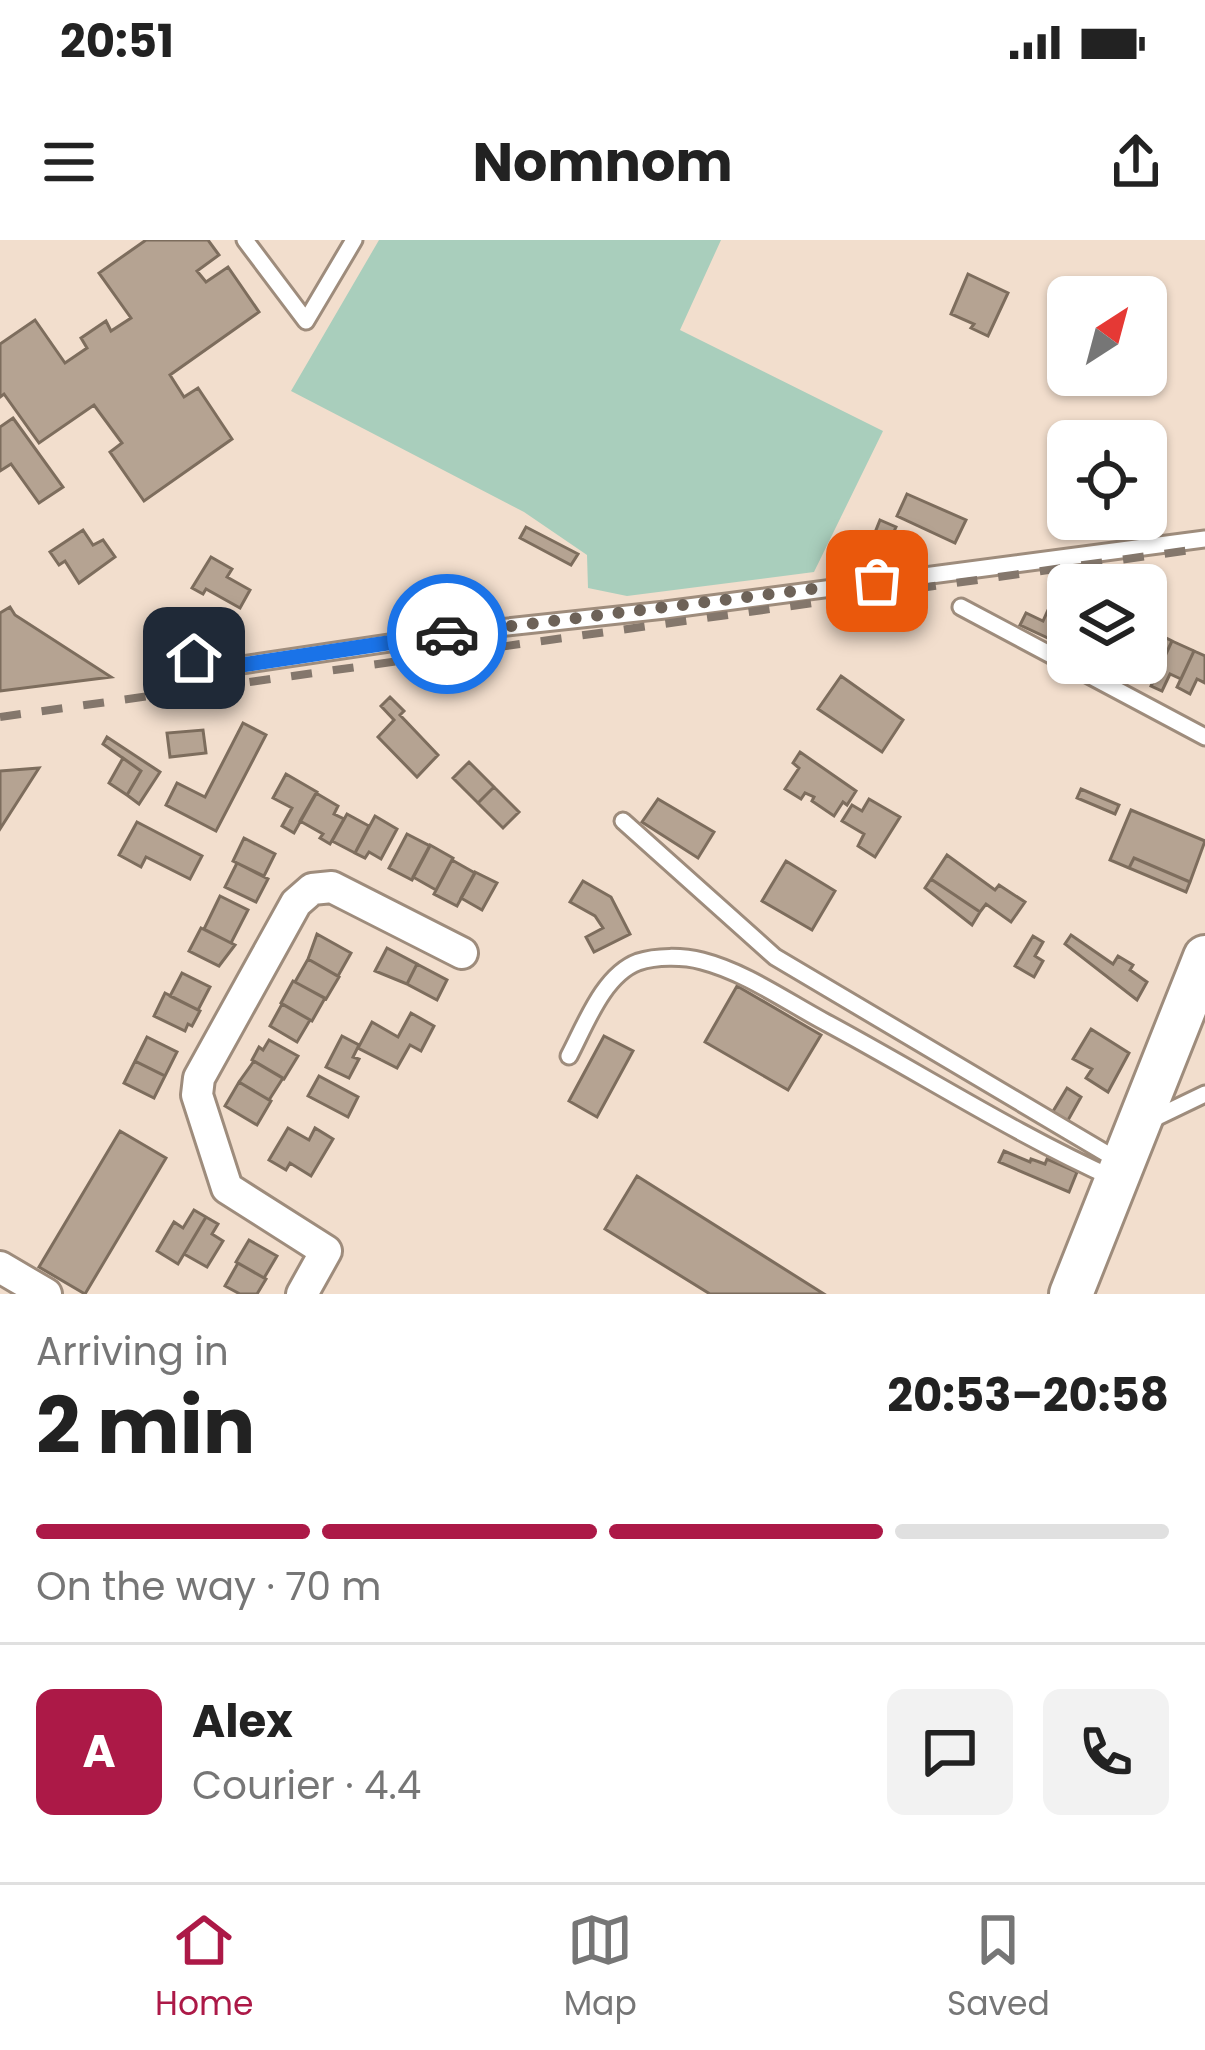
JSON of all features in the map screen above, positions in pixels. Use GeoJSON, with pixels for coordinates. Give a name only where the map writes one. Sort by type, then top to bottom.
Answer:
{"type":"FeatureCollection","features":[{"type":"Feature","properties":{"kind":"main road"},"geometry":{"type":"LineString","coordinates":[[1071,1294],[1205,956]]}},
{"type":"Feature","properties":{"kind":"street"},"geometry":{"type":"LineString","coordinates":[[302,1294],[326,1252],[227,1188],[196,1095],[199,1078],[296,903],[312,889],[332,887],[462,953]]}},
{"type":"Feature","properties":{"kind":"street"},"geometry":{"type":"LineString","coordinates":[[0,1267],[46,1294]]}},
{"type":"Feature","properties":{"kind":"lane"},"geometry":{"type":"LineString","coordinates":[[245,240],[306,321],[355,240]]}},
{"type":"Feature","properties":{"kind":"lane"},"geometry":{"type":"LineString","coordinates":[[194,658],[215,669],[470,631],[1205,539]]}},
{"type":"Feature","properties":{"kind":"lane"},"geometry":{"type":"LineString","coordinates":[[961,608],[1205,737]]}},
{"type":"Feature","properties":{"kind":"lane"},"geometry":{"type":"LineString","coordinates":[[623,821],[775,957],[1125,1156]]}},
{"type":"Feature","properties":{"kind":"lane"},"geometry":{"type":"LineString","coordinates":[[569,1056],[604,991],[635,963],[664,958],[701,961],[743,977],[1060,1154],[1125,1156],[1205,1094]]}},
{"type":"Feature","properties":{"kind":"green space"},"geometry":{"type":"Polygon","coordinates":[[[379,240],[721,240],[680,330],[883,431],[814,572],[627,596],[588,588],[587,555],[524,512],[291,391],[379,240]]]}},
{"type":"Feature","properties":{"kind":"building"},"geometry":{"type":"Polygon","coordinates":[[[146,240],[208,240],[219,255],[197,271],[206,282],[228,267],[259,312],[170,375],[184,397],[198,388],[232,439],[144,501],[110,452],[122,443],[94,405],[39,443],[4,394],[0,397],[0,344],[35,320],[65,363],[87,348],[81,338],[106,321],[111,331],[131,318],[99,273],[146,240]]]}},
{"type":"Feature","properties":{"kind":"building"},"geometry":{"type":"Polygon","coordinates":[[[968,274],[1008,293],[988,336],[951,314],[968,274]]]}},
{"type":"Feature","properties":{"kind":"building"},"geometry":{"type":"Polygon","coordinates":[[[13,418],[63,487],[39,503],[11,464],[0,471],[0,427],[13,418]]]}},
{"type":"Feature","properties":{"kind":"building"},"geometry":{"type":"Polygon","coordinates":[[[907,494],[966,520],[955,543],[897,516],[907,494]]]}},
{"type":"Feature","properties":{"kind":"building"},"geometry":{"type":"Polygon","coordinates":[[[880,520],[896,527],[885,551],[870,545],[880,520]]]}},
{"type":"Feature","properties":{"kind":"building"},"geometry":{"type":"Polygon","coordinates":[[[526,527],[578,554],[571,565],[520,538],[526,527]]]}},
{"type":"Feature","properties":{"kind":"building"},"geometry":{"type":"Polygon","coordinates":[[[83,530],[93,545],[103,540],[115,557],[79,583],[65,561],[59,565],[50,552],[83,530]]]}},
{"type":"Feature","properties":{"kind":"building"},"geometry":{"type":"Polygon","coordinates":[[[211,557],[232,569],[227,577],[250,590],[240,608],[206,589],[203,594],[192,588],[211,557]]]}},
{"type":"Feature","properties":{"kind":"building"},"geometry":{"type":"Polygon","coordinates":[[[10,607],[15,615],[111,677],[0,691],[0,613],[10,607]]]}},
{"type":"Feature","properties":{"kind":"building"},"geometry":{"type":"Polygon","coordinates":[[[1047,612],[1047,638],[1020,625],[1026,613],[1043,621],[1047,612]]]}},
{"type":"Feature","properties":{"kind":"building"},"geometry":{"type":"Polygon","coordinates":[[[1172,641],[1194,651],[1181,679],[1170,674],[1167,680],[1167,652],[1172,641]]]}},
{"type":"Feature","properties":{"kind":"building"},"geometry":{"type":"Polygon","coordinates":[[[1194,651],[1205,656],[1205,683],[1197,679],[1190,694],[1177,687],[1194,651]]]}},
{"type":"Feature","properties":{"kind":"building"},"geometry":{"type":"Polygon","coordinates":[[[841,676],[903,720],[882,752],[818,709],[841,676]]]}},
{"type":"Feature","properties":{"kind":"building"},"geometry":{"type":"Polygon","coordinates":[[[390,697],[404,711],[400,715],[438,755],[417,777],[378,737],[394,720],[381,706],[390,697]]]}},
{"type":"Feature","properties":{"kind":"building"},"geometry":{"type":"Polygon","coordinates":[[[243,723],[266,735],[216,831],[166,805],[177,783],[205,797],[243,723]]]}},
{"type":"Feature","properties":{"kind":"building"},"geometry":{"type":"Polygon","coordinates":[[[203,730],[206,753],[170,757],[167,733],[203,730]]]}},
{"type":"Feature","properties":{"kind":"building"},"geometry":{"type":"Polygon","coordinates":[[[107,737],[160,772],[139,804],[127,795],[141,771],[103,744],[107,737]]]}},
{"type":"Feature","properties":{"kind":"building"},"geometry":{"type":"Polygon","coordinates":[[[800,752],[856,791],[834,816],[812,801],[814,797],[805,793],[801,799],[785,789],[799,768],[793,763],[800,752]]]}},
{"type":"Feature","properties":{"kind":"building"},"geometry":{"type":"Polygon","coordinates":[[[123,758],[141,771],[127,795],[109,783],[123,758]]]}},
{"type":"Feature","properties":{"kind":"building"},"geometry":{"type":"Polygon","coordinates":[[[469,762],[494,787],[478,803],[453,778],[469,762]]]}},
{"type":"Feature","properties":{"kind":"building"},"geometry":{"type":"Polygon","coordinates":[[[39,768],[0,829],[0,771],[39,768]]]}},
{"type":"Feature","properties":{"kind":"building"},"geometry":{"type":"Polygon","coordinates":[[[286,774],[317,792],[294,833],[282,826],[292,808],[273,798],[286,774]]]}},
{"type":"Feature","properties":{"kind":"building"},"geometry":{"type":"Polygon","coordinates":[[[494,787],[519,812],[503,828],[478,803],[494,787]]]}},
{"type":"Feature","properties":{"kind":"building"},"geometry":{"type":"Polygon","coordinates":[[[1081,789],[1119,805],[1115,814],[1077,798],[1081,789]]]}},
{"type":"Feature","properties":{"kind":"building"},"geometry":{"type":"Polygon","coordinates":[[[316,793],[338,806],[334,814],[344,819],[330,844],[320,838],[323,834],[300,821],[316,793]]]}},
{"type":"Feature","properties":{"kind":"building"},"geometry":{"type":"Polygon","coordinates":[[[658,799],[714,832],[698,858],[642,822],[658,799]]]}},
{"type":"Feature","properties":{"kind":"building"},"geometry":{"type":"Polygon","coordinates":[[[869,799],[900,817],[875,857],[858,846],[864,834],[842,821],[852,805],[862,811],[869,799]]]}},
{"type":"Feature","properties":{"kind":"building"},"geometry":{"type":"Polygon","coordinates":[[[1131,810],[1205,841],[1190,882],[1134,858],[1129,868],[1110,860],[1131,810]]]}},
{"type":"Feature","properties":{"kind":"building"},"geometry":{"type":"Polygon","coordinates":[[[347,814],[369,826],[355,853],[332,841],[347,814]]]}},
{"type":"Feature","properties":{"kind":"building"},"geometry":{"type":"Polygon","coordinates":[[[375,816],[397,829],[381,859],[369,852],[365,858],[355,853],[375,816]]]}},
{"type":"Feature","properties":{"kind":"building"},"geometry":{"type":"Polygon","coordinates":[[[137,822],[202,856],[190,879],[146,857],[141,867],[119,855],[137,822]]]}},
{"type":"Feature","properties":{"kind":"building"},"geometry":{"type":"Polygon","coordinates":[[[407,834],[430,846],[412,880],[389,868],[407,834]]]}},
{"type":"Feature","properties":{"kind":"building"},"geometry":{"type":"Polygon","coordinates":[[[244,838],[275,854],[264,876],[233,861],[244,838]]]}},
{"type":"Feature","properties":{"kind":"building"},"geometry":{"type":"Polygon","coordinates":[[[430,845],[453,858],[436,890],[413,877],[430,845]]]}},
{"type":"Feature","properties":{"kind":"building"},"geometry":{"type":"Polygon","coordinates":[[[947,855],[995,890],[999,885],[1025,902],[1011,922],[986,904],[980,912],[931,879],[947,855]]]}},
{"type":"Feature","properties":{"kind":"building"},"geometry":{"type":"Polygon","coordinates":[[[1134,858],[1190,882],[1186,892],[1129,868],[1134,858]]]}},
{"type":"Feature","properties":{"kind":"building"},"geometry":{"type":"Polygon","coordinates":[[[452,860],[475,873],[457,906],[434,894],[452,860]]]}},
{"type":"Feature","properties":{"kind":"building"},"geometry":{"type":"Polygon","coordinates":[[[786,861],[835,891],[812,930],[762,901],[786,861]]]}},
{"type":"Feature","properties":{"kind":"building"},"geometry":{"type":"Polygon","coordinates":[[[237,863],[268,879],[256,902],[225,887],[237,863]]]}},
{"type":"Feature","properties":{"kind":"building"},"geometry":{"type":"Polygon","coordinates":[[[475,872],[497,883],[482,910],[461,898],[475,872]]]}},
{"type":"Feature","properties":{"kind":"building"},"geometry":{"type":"Polygon","coordinates":[[[931,879],[980,912],[972,925],[925,888],[931,879]]]}},
{"type":"Feature","properties":{"kind":"building"},"geometry":{"type":"Polygon","coordinates":[[[583,881],[611,897],[630,934],[594,952],[586,937],[603,928],[595,916],[570,902],[583,881]]]}},
{"type":"Feature","properties":{"kind":"building"},"geometry":{"type":"Polygon","coordinates":[[[220,896],[248,910],[231,943],[204,929],[220,896]]]}},
{"type":"Feature","properties":{"kind":"building"},"geometry":{"type":"Polygon","coordinates":[[[201,928],[235,945],[219,966],[189,951],[201,928]]]}},
{"type":"Feature","properties":{"kind":"building"},"geometry":{"type":"Polygon","coordinates":[[[317,934],[351,953],[338,976],[308,959],[317,934]]]}},
{"type":"Feature","properties":{"kind":"building"},"geometry":{"type":"Polygon","coordinates":[[[1071,935],[1113,964],[1118,956],[1133,965],[1130,970],[1147,982],[1137,1000],[1065,944],[1071,935]]]}},
{"type":"Feature","properties":{"kind":"building"},"geometry":{"type":"Polygon","coordinates":[[[1033,936],[1043,942],[1035,956],[1043,961],[1034,977],[1015,966],[1033,936]]]}},
{"type":"Feature","properties":{"kind":"building"},"geometry":{"type":"Polygon","coordinates":[[[387,948],[417,964],[407,984],[375,971],[387,948]]]}},
{"type":"Feature","properties":{"kind":"building"},"geometry":{"type":"Polygon","coordinates":[[[308,959],[339,977],[326,999],[295,982],[308,959]]]}},
{"type":"Feature","properties":{"kind":"building"},"geometry":{"type":"Polygon","coordinates":[[[417,964],[447,980],[437,1000],[407,984],[417,964]]]}},
{"type":"Feature","properties":{"kind":"building"},"geometry":{"type":"Polygon","coordinates":[[[182,973],[210,987],[198,1010],[170,996],[182,973]]]}},
{"type":"Feature","properties":{"kind":"building"},"geometry":{"type":"Polygon","coordinates":[[[293,981],[325,998],[312,1021],[281,1003],[293,981]]]}},
{"type":"Feature","properties":{"kind":"building"},"geometry":{"type":"Polygon","coordinates":[[[737,986],[821,1035],[788,1090],[705,1042],[737,986]]]}},
{"type":"Feature","properties":{"kind":"building"},"geometry":{"type":"Polygon","coordinates":[[[165,993],[200,1011],[185,1031],[154,1016],[165,993]]]}},
{"type":"Feature","properties":{"kind":"building"},"geometry":{"type":"Polygon","coordinates":[[[282,1004],[310,1020],[297,1042],[270,1026],[282,1004]]]}},
{"type":"Feature","properties":{"kind":"building"},"geometry":{"type":"Polygon","coordinates":[[[411,1013],[434,1026],[421,1051],[410,1045],[397,1068],[358,1048],[372,1022],[398,1037],[411,1013]]]}},
{"type":"Feature","properties":{"kind":"building"},"geometry":{"type":"Polygon","coordinates":[[[1091,1029],[1129,1053],[1108,1092],[1086,1078],[1092,1069],[1073,1059],[1091,1029]]]}},
{"type":"Feature","properties":{"kind":"building"},"geometry":{"type":"Polygon","coordinates":[[[342,1036],[359,1045],[353,1057],[359,1059],[349,1078],[326,1067],[342,1036]]]}},
{"type":"Feature","properties":{"kind":"building"},"geometry":{"type":"Polygon","coordinates":[[[604,1036],[633,1051],[597,1117],[569,1101],[604,1036]]]}},
{"type":"Feature","properties":{"kind":"building"},"geometry":{"type":"Polygon","coordinates":[[[147,1037],[177,1052],[165,1076],[135,1061],[147,1037]]]}},
{"type":"Feature","properties":{"kind":"building"},"geometry":{"type":"Polygon","coordinates":[[[269,1040],[298,1056],[284,1079],[252,1060],[269,1040]]]}},
{"type":"Feature","properties":{"kind":"building"},"geometry":{"type":"Polygon","coordinates":[[[135,1061],[165,1076],[154,1098],[124,1083],[135,1061]]]}},
{"type":"Feature","properties":{"kind":"building"},"geometry":{"type":"Polygon","coordinates":[[[254,1061],[283,1078],[269,1100],[239,1082],[254,1061]]]}},
{"type":"Feature","properties":{"kind":"building"},"geometry":{"type":"Polygon","coordinates":[[[319,1076],[358,1097],[348,1117],[308,1096],[319,1076]]]}},
{"type":"Feature","properties":{"kind":"building"},"geometry":{"type":"Polygon","coordinates":[[[239,1082],[271,1101],[257,1125],[225,1106],[239,1082]]]}},
{"type":"Feature","properties":{"kind":"building"},"geometry":{"type":"Polygon","coordinates":[[[1067,1088],[1081,1097],[1067,1122],[1052,1113],[1067,1088]]]}},
{"type":"Feature","properties":{"kind":"building"},"geometry":{"type":"Polygon","coordinates":[[[288,1128],[309,1140],[315,1128],[333,1139],[311,1176],[290,1163],[286,1170],[269,1160],[288,1128]]]}},
{"type":"Feature","properties":{"kind":"building"},"geometry":{"type":"Polygon","coordinates":[[[120,1131],[166,1158],[85,1294],[39,1267],[120,1131]]]}},
{"type":"Feature","properties":{"kind":"building"},"geometry":{"type":"Polygon","coordinates":[[[1004,1151],[1030,1162],[1045,1164],[1047,1159],[1077,1172],[1069,1192],[999,1162],[1004,1151]]]}},
{"type":"Feature","properties":{"kind":"building"},"geometry":{"type":"Polygon","coordinates":[[[637,1176],[824,1294],[710,1294],[605,1229],[637,1176]]]}},
{"type":"Feature","properties":{"kind":"building"},"geometry":{"type":"Polygon","coordinates":[[[194,1210],[206,1217],[178,1264],[157,1251],[174,1222],[183,1228],[194,1210]]]}},
{"type":"Feature","properties":{"kind":"building"},"geometry":{"type":"Polygon","coordinates":[[[206,1217],[218,1224],[212,1234],[223,1241],[207,1267],[184,1254],[206,1217]]]}},
{"type":"Feature","properties":{"kind":"building"},"geometry":{"type":"Polygon","coordinates":[[[249,1240],[277,1256],[264,1278],[236,1262],[249,1240]]]}},
{"type":"Feature","properties":{"kind":"building"},"geometry":{"type":"Polygon","coordinates":[[[238,1263],[266,1279],[257,1294],[240,1294],[225,1286],[238,1263]]]}},
{"type":"Feature","properties":{"kind":"railway"},"geometry":{"type":"LineString","coordinates":[[0,717],[1205,548]]}},
{"type":"Feature","properties":{"kind":"way so far"},"geometry":{"type":"LineString","coordinates":[[447,634],[877,581]]}},
{"type":"Feature","properties":{"kind":"route"},"geometry":{"type":"LineString","coordinates":[[194,658],[215,669],[447,634]]}}]}
